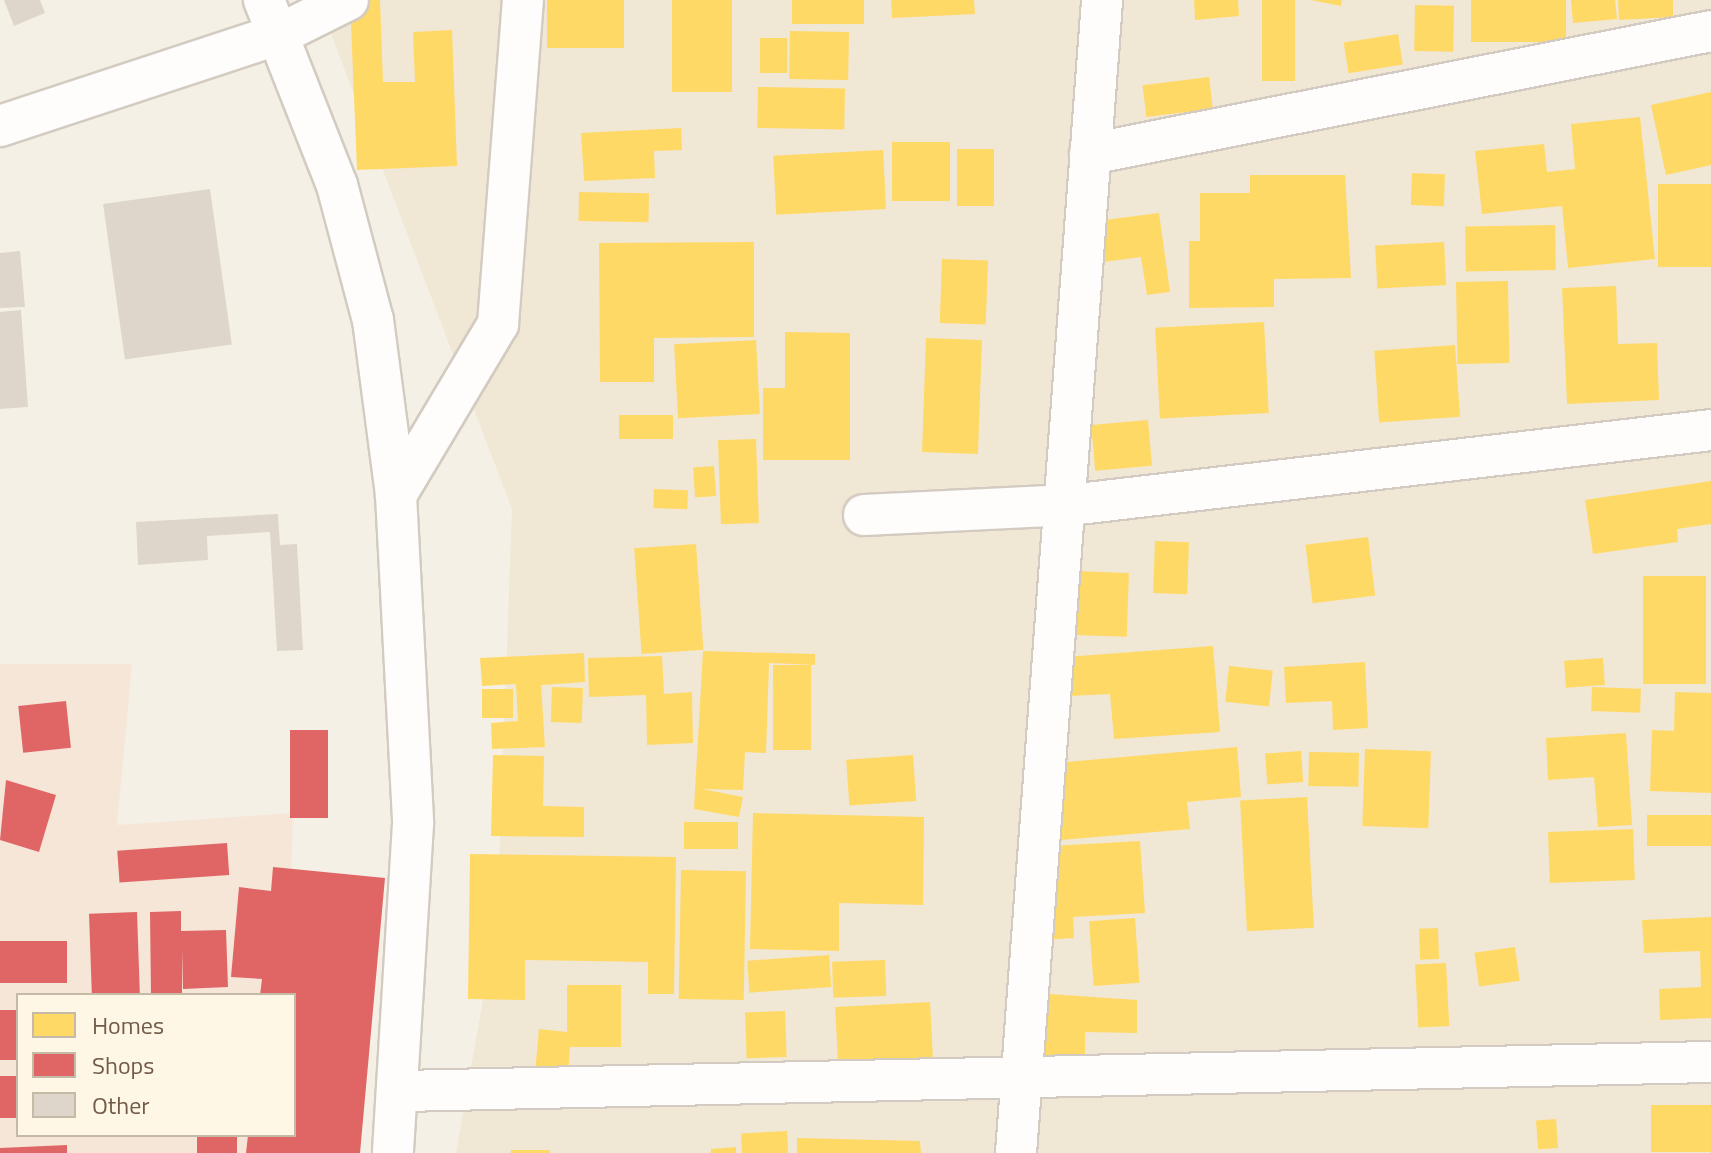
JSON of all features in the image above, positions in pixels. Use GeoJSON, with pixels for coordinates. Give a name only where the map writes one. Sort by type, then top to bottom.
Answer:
{"type":"FeatureCollection","features":[{"type":"Feature","properties":{"kind":"street"},"geometry":{"type":"LineString","coordinates":[[0,126],[272,17],[348,0]]}},
{"type":"Feature","properties":{"kind":"street"},"geometry":{"type":"LineString","coordinates":[[396,495],[498,324],[523,0]]}},
{"type":"Feature","properties":{"kind":"street"},"geometry":{"type":"LineString","coordinates":[[1016,1153],[1070,505],[1102,0]]}},
{"type":"Feature","properties":{"kind":"street"},"geometry":{"type":"LineString","coordinates":[[272,17],[337,185],[373,320],[396,495],[413,824],[402,1091],[393,1153]]}},
{"type":"Feature","properties":{"kind":"street"},"geometry":{"type":"LineString","coordinates":[[1090,154],[1711,31]]}},
{"type":"Feature","properties":{"kind":"street"},"geometry":{"type":"LineString","coordinates":[[864,515],[1070,505],[1711,430]]}},
{"type":"Feature","properties":{"kind":"street"},"geometry":{"type":"LineString","coordinates":[[402,1091],[1021,1074],[1711,1062]]}},
{"type":"Feature","properties":{"kind":"shaded area"},"geometry":{"type":"Polygon","coordinates":[[[318,0],[1711,0],[1711,1153],[456,1153],[497,920],[512,509],[318,0]]]}},
{"type":"Feature","properties":{"kind":"shaded area"},"geometry":{"type":"Polygon","coordinates":[[[0,664],[132,664],[117,825],[293,813],[288,993],[16,993],[16,1137],[285,1137],[284,1153],[0,1153],[0,664]]]}},
{"type":"Feature","properties":{"kind":"building: Homes"},"geometry":{"type":"Polygon","coordinates":[[[350,0],[380,0],[383,82],[415,82],[413,32],[452,30],[457,166],[357,170],[350,0]]]}},
{"type":"Feature","properties":{"kind":"building: Homes"},"geometry":{"type":"Polygon","coordinates":[[[547,0],[624,0],[624,48],[547,48],[547,0]]]}},
{"type":"Feature","properties":{"kind":"building: Homes"},"geometry":{"type":"Polygon","coordinates":[[[672,0],[732,0],[732,92],[672,92],[672,0]]]}},
{"type":"Feature","properties":{"kind":"building: Homes"},"geometry":{"type":"Polygon","coordinates":[[[792,0],[864,0],[864,24],[792,24],[792,0]]]}},
{"type":"Feature","properties":{"kind":"building: Homes"},"geometry":{"type":"Polygon","coordinates":[[[891,0],[974,0],[975,14],[892,18],[891,0]]]}},
{"type":"Feature","properties":{"kind":"building: Homes"},"geometry":{"type":"Polygon","coordinates":[[[1194,0],[1238,0],[1239,16],[1195,20],[1194,0]]]}},
{"type":"Feature","properties":{"kind":"building: Homes"},"geometry":{"type":"Polygon","coordinates":[[[1262,0],[1295,0],[1295,81],[1262,81],[1262,0]]]}},
{"type":"Feature","properties":{"kind":"building: Homes"},"geometry":{"type":"Polygon","coordinates":[[[1311,0],[1342,0],[1341,6],[1311,0]]]}},
{"type":"Feature","properties":{"kind":"building: Homes"},"geometry":{"type":"Polygon","coordinates":[[[1471,0],[1566,0],[1566,42],[1471,42],[1471,0]]]}},
{"type":"Feature","properties":{"kind":"building: Homes"},"geometry":{"type":"Polygon","coordinates":[[[1571,0],[1615,0],[1617,19],[1573,23],[1571,0]]]}},
{"type":"Feature","properties":{"kind":"building: Homes"},"geometry":{"type":"Polygon","coordinates":[[[1618,0],[1673,0],[1673,17],[1619,20],[1618,0]]]}},
{"type":"Feature","properties":{"kind":"building: Homes"},"geometry":{"type":"Polygon","coordinates":[[[1415,5],[1454,6],[1453,52],[1414,51],[1415,5]]]}},
{"type":"Feature","properties":{"kind":"building: Homes"},"geometry":{"type":"Polygon","coordinates":[[[790,31],[849,32],[848,80],[789,79],[790,31]]]}},
{"type":"Feature","properties":{"kind":"building: Homes"},"geometry":{"type":"Polygon","coordinates":[[[1398,34],[1403,65],[1349,73],[1344,43],[1398,34]]]}},
{"type":"Feature","properties":{"kind":"building: Homes"},"geometry":{"type":"Polygon","coordinates":[[[760,38],[787,38],[787,73],[760,73],[760,38]]]}},
{"type":"Feature","properties":{"kind":"building: Homes"},"geometry":{"type":"Polygon","coordinates":[[[1209,77],[1213,109],[1146,117],[1142,85],[1209,77]]]}},
{"type":"Feature","properties":{"kind":"building: Homes"},"geometry":{"type":"Polygon","coordinates":[[[758,87],[845,89],[844,130],[757,128],[758,87]]]}},
{"type":"Feature","properties":{"kind":"building: Homes"},"geometry":{"type":"Polygon","coordinates":[[[1711,92],[1711,165],[1666,175],[1651,105],[1711,92]]]}},
{"type":"Feature","properties":{"kind":"building: Homes"},"geometry":{"type":"Polygon","coordinates":[[[1640,117],[1655,259],[1568,268],[1562,206],[1482,214],[1475,151],[1544,144],[1547,172],[1575,169],[1571,124],[1640,117]]]}},
{"type":"Feature","properties":{"kind":"building: Homes"},"geometry":{"type":"Polygon","coordinates":[[[681,128],[682,150],[654,151],[655,178],[584,181],[581,133],[681,128]]]}},
{"type":"Feature","properties":{"kind":"building: Homes"},"geometry":{"type":"Polygon","coordinates":[[[892,142],[950,142],[950,201],[892,201],[892,142]]]}},
{"type":"Feature","properties":{"kind":"building: Homes"},"geometry":{"type":"Polygon","coordinates":[[[957,149],[994,149],[994,206],[957,206],[957,149]]]}},
{"type":"Feature","properties":{"kind":"building: Homes"},"geometry":{"type":"Polygon","coordinates":[[[883,150],[886,209],[776,215],[773,156],[883,150]]]}},
{"type":"Feature","properties":{"kind":"building: Homes"},"geometry":{"type":"Polygon","coordinates":[[[1412,173],[1445,174],[1444,206],[1411,205],[1412,173]]]}},
{"type":"Feature","properties":{"kind":"building: Homes"},"geometry":{"type":"Polygon","coordinates":[[[1250,175],[1345,175],[1351,278],[1274,279],[1274,307],[1189,308],[1189,241],[1200,241],[1200,193],[1250,193],[1250,175]]]}},
{"type":"Feature","properties":{"kind":"building: Homes"},"geometry":{"type":"Polygon","coordinates":[[[1658,184],[1711,184],[1711,267],[1658,267],[1658,184]]]}},
{"type":"Feature","properties":{"kind":"building: Homes"},"geometry":{"type":"Polygon","coordinates":[[[579,192],[649,193],[648,222],[578,221],[579,192]]]}},
{"type":"Feature","properties":{"kind":"building: Homes"},"geometry":{"type":"Polygon","coordinates":[[[1159,213],[1170,292],[1147,295],[1141,257],[1103,262],[1097,221],[1159,213]]]}},
{"type":"Feature","properties":{"kind":"building: Homes"},"geometry":{"type":"Polygon","coordinates":[[[1555,225],[1556,270],[1466,272],[1465,227],[1555,225]]]}},
{"type":"Feature","properties":{"kind":"building: Homes"},"geometry":{"type":"Polygon","coordinates":[[[754,242],[754,337],[654,338],[654,382],[600,382],[599,243],[754,242]]]}},
{"type":"Feature","properties":{"kind":"building: Homes"},"geometry":{"type":"Polygon","coordinates":[[[1444,242],[1446,285],[1377,289],[1375,246],[1444,242]]]}},
{"type":"Feature","properties":{"kind":"building: Homes"},"geometry":{"type":"Polygon","coordinates":[[[942,259],[988,261],[986,325],[940,323],[942,259]]]}},
{"type":"Feature","properties":{"kind":"building: Homes"},"geometry":{"type":"Polygon","coordinates":[[[1508,281],[1509,363],[1457,364],[1456,282],[1508,281]]]}},
{"type":"Feature","properties":{"kind":"building: Homes"},"geometry":{"type":"Polygon","coordinates":[[[1616,286],[1618,344],[1657,343],[1659,400],[1567,404],[1562,288],[1616,286]]]}},
{"type":"Feature","properties":{"kind":"building: Homes"},"geometry":{"type":"Polygon","coordinates":[[[1264,322],[1269,413],[1160,419],[1155,328],[1264,322]]]}},
{"type":"Feature","properties":{"kind":"building: Homes"},"geometry":{"type":"Polygon","coordinates":[[[785,332],[850,333],[850,460],[763,460],[763,388],[785,388],[785,332]]]}},
{"type":"Feature","properties":{"kind":"building: Homes"},"geometry":{"type":"Polygon","coordinates":[[[926,338],[982,340],[978,454],[922,452],[926,338]]]}},
{"type":"Feature","properties":{"kind":"building: Homes"},"geometry":{"type":"Polygon","coordinates":[[[756,340],[760,414],[678,418],[674,344],[756,340]]]}},
{"type":"Feature","properties":{"kind":"building: Homes"},"geometry":{"type":"Polygon","coordinates":[[[1455,345],[1460,417],[1379,422],[1374,351],[1455,345]]]}},
{"type":"Feature","properties":{"kind":"building: Homes"},"geometry":{"type":"Polygon","coordinates":[[[619,415],[673,415],[673,439],[619,439],[619,415]]]}},
{"type":"Feature","properties":{"kind":"building: Homes"},"geometry":{"type":"Polygon","coordinates":[[[1148,420],[1152,466],[1095,471],[1091,425],[1148,420]]]}},
{"type":"Feature","properties":{"kind":"building: Homes"},"geometry":{"type":"Polygon","coordinates":[[[756,439],[759,523],[721,524],[718,440],[756,439]]]}},
{"type":"Feature","properties":{"kind":"building: Homes"},"geometry":{"type":"Polygon","coordinates":[[[714,466],[716,496],[695,497],[693,467],[714,466]]]}},
{"type":"Feature","properties":{"kind":"building: Homes"},"geometry":{"type":"Polygon","coordinates":[[[1711,481],[1711,524],[1677,529],[1678,542],[1593,554],[1585,500],[1711,481]]]}},
{"type":"Feature","properties":{"kind":"building: Homes"},"geometry":{"type":"Polygon","coordinates":[[[654,489],[688,490],[687,509],[653,508],[654,489]]]}},
{"type":"Feature","properties":{"kind":"building: Homes"},"geometry":{"type":"Polygon","coordinates":[[[1368,537],[1375,596],[1313,603],[1305,545],[1368,537]]]}},
{"type":"Feature","properties":{"kind":"building: Homes"},"geometry":{"type":"Polygon","coordinates":[[[1155,541],[1189,542],[1187,594],[1153,593],[1155,541]]]}},
{"type":"Feature","properties":{"kind":"building: Homes"},"geometry":{"type":"Polygon","coordinates":[[[696,544],[703,650],[642,654],[634,548],[696,544]]]}},
{"type":"Feature","properties":{"kind":"building: Homes"},"geometry":{"type":"Polygon","coordinates":[[[1075,571],[1129,573],[1127,637],[1073,635],[1075,571]]]}},
{"type":"Feature","properties":{"kind":"building: Homes"},"geometry":{"type":"Polygon","coordinates":[[[1643,576],[1706,576],[1706,684],[1643,684],[1643,576]]]}},
{"type":"Feature","properties":{"kind":"building: Homes"},"geometry":{"type":"Polygon","coordinates":[[[1213,646],[1220,732],[1114,739],[1110,694],[1069,696],[1065,657],[1213,646]]]}},
{"type":"Feature","properties":{"kind":"building: Homes"},"geometry":{"type":"Polygon","coordinates":[[[703,651],[815,654],[815,665],[769,663],[766,753],[745,752],[743,790],[702,789],[743,797],[739,817],[694,809],[703,651]]]}},
{"type":"Feature","properties":{"kind":"building: Homes"},"geometry":{"type":"Polygon","coordinates":[[[584,653],[585,682],[541,685],[545,747],[492,749],[491,723],[518,721],[516,684],[482,686],[480,658],[584,653]]]}},
{"type":"Feature","properties":{"kind":"building: Homes"},"geometry":{"type":"Polygon","coordinates":[[[662,656],[664,694],[692,692],[693,743],[647,745],[646,695],[589,697],[588,658],[662,656]]]}},
{"type":"Feature","properties":{"kind":"building: Homes"},"geometry":{"type":"Polygon","coordinates":[[[1603,658],[1605,685],[1566,688],[1564,661],[1603,658]]]}},
{"type":"Feature","properties":{"kind":"building: Homes"},"geometry":{"type":"Polygon","coordinates":[[[1365,662],[1368,728],[1333,730],[1332,701],[1286,703],[1284,667],[1365,662]]]}},
{"type":"Feature","properties":{"kind":"building: Homes"},"geometry":{"type":"Polygon","coordinates":[[[773,665],[811,665],[811,750],[773,750],[773,665]]]}},
{"type":"Feature","properties":{"kind":"building: Homes"},"geometry":{"type":"Polygon","coordinates":[[[1229,666],[1273,671],[1269,706],[1225,702],[1229,666]]]}},
{"type":"Feature","properties":{"kind":"building: Homes"},"geometry":{"type":"Polygon","coordinates":[[[552,687],[583,688],[582,723],[551,722],[552,687]]]}},
{"type":"Feature","properties":{"kind":"building: Homes"},"geometry":{"type":"Polygon","coordinates":[[[1592,687],[1641,689],[1640,713],[1591,711],[1592,687]]]}},
{"type":"Feature","properties":{"kind":"building: Homes"},"geometry":{"type":"Polygon","coordinates":[[[482,689],[513,689],[513,718],[482,718],[482,689]]]}},
{"type":"Feature","properties":{"kind":"building: Homes"},"geometry":{"type":"Polygon","coordinates":[[[1675,692],[1711,693],[1711,793],[1650,791],[1652,730],[1674,731],[1675,692]]]}},
{"type":"Feature","properties":{"kind":"building: Homes"},"geometry":{"type":"Polygon","coordinates":[[[1626,733],[1632,825],[1598,827],[1594,777],[1548,780],[1546,738],[1626,733]]]}},
{"type":"Feature","properties":{"kind":"building: Homes"},"geometry":{"type":"Polygon","coordinates":[[[1237,747],[1241,797],[1187,802],[1190,829],[1061,840],[1055,763],[1237,747]]]}},
{"type":"Feature","properties":{"kind":"building: Homes"},"geometry":{"type":"Polygon","coordinates":[[[1365,749],[1431,751],[1428,828],[1362,826],[1365,749]]]}},
{"type":"Feature","properties":{"kind":"building: Homes"},"geometry":{"type":"Polygon","coordinates":[[[1301,751],[1303,782],[1267,784],[1265,754],[1301,751]]]}},
{"type":"Feature","properties":{"kind":"building: Homes"},"geometry":{"type":"Polygon","coordinates":[[[1309,752],[1359,753],[1358,787],[1308,786],[1309,752]]]}},
{"type":"Feature","properties":{"kind":"building: Homes"},"geometry":{"type":"Polygon","coordinates":[[[493,755],[544,756],[543,806],[584,807],[584,837],[491,836],[493,755]]]}},
{"type":"Feature","properties":{"kind":"building: Homes"},"geometry":{"type":"Polygon","coordinates":[[[913,755],[916,801],[849,806],[846,760],[913,755]]]}},
{"type":"Feature","properties":{"kind":"building: Homes"},"geometry":{"type":"Polygon","coordinates":[[[1307,797],[1314,928],[1247,931],[1240,801],[1307,797]]]}},
{"type":"Feature","properties":{"kind":"building: Homes"},"geometry":{"type":"Polygon","coordinates":[[[753,813],[924,817],[923,905],[839,903],[839,951],[750,949],[753,813]]]}},
{"type":"Feature","properties":{"kind":"building: Homes"},"geometry":{"type":"Polygon","coordinates":[[[1647,815],[1711,815],[1711,846],[1647,846],[1647,815]]]}},
{"type":"Feature","properties":{"kind":"building: Homes"},"geometry":{"type":"Polygon","coordinates":[[[684,822],[738,822],[738,849],[684,849],[684,822]]]}},
{"type":"Feature","properties":{"kind":"building: Homes"},"geometry":{"type":"Polygon","coordinates":[[[1633,829],[1635,880],[1550,883],[1548,832],[1633,829]]]}},
{"type":"Feature","properties":{"kind":"building: Homes"},"geometry":{"type":"Polygon","coordinates":[[[1140,841],[1145,913],[1073,917],[1074,938],[1042,940],[1034,847],[1140,841]]]}},
{"type":"Feature","properties":{"kind":"building: Homes"},"geometry":{"type":"Polygon","coordinates":[[[470,854],[676,857],[674,994],[648,994],[648,962],[525,960],[525,1000],[468,999],[470,854]]]}},
{"type":"Feature","properties":{"kind":"building: Homes"},"geometry":{"type":"Polygon","coordinates":[[[681,870],[746,871],[744,1000],[679,999],[681,870]]]}},
{"type":"Feature","properties":{"kind":"building: Homes"},"geometry":{"type":"Polygon","coordinates":[[[1711,917],[1711,1018],[1660,1020],[1659,989],[1701,987],[1700,951],[1644,953],[1642,920],[1711,917]]]}},
{"type":"Feature","properties":{"kind":"building: Homes"},"geometry":{"type":"Polygon","coordinates":[[[1135,918],[1140,983],[1094,986],[1089,921],[1135,918]]]}},
{"type":"Feature","properties":{"kind":"building: Homes"},"geometry":{"type":"Polygon","coordinates":[[[1438,928],[1439,959],[1420,960],[1419,929],[1438,928]]]}},
{"type":"Feature","properties":{"kind":"building: Homes"},"geometry":{"type":"Polygon","coordinates":[[[1515,947],[1520,981],[1479,986],[1474,953],[1515,947]]]}},
{"type":"Feature","properties":{"kind":"building: Homes"},"geometry":{"type":"Polygon","coordinates":[[[829,955],[831,987],[749,993],[747,961],[829,955]]]}},
{"type":"Feature","properties":{"kind":"building: Homes"},"geometry":{"type":"Polygon","coordinates":[[[885,960],[886,996],[833,998],[832,962],[885,960]]]}},
{"type":"Feature","properties":{"kind":"building: Homes"},"geometry":{"type":"Polygon","coordinates":[[[1446,963],[1449,1026],[1418,1028],[1415,965],[1446,963]]]}},
{"type":"Feature","properties":{"kind":"building: Homes"},"geometry":{"type":"Polygon","coordinates":[[[567,985],[621,985],[621,1047],[570,1047],[568,1076],[535,1073],[539,1029],[567,1032],[567,985]]]}},
{"type":"Feature","properties":{"kind":"building: Homes"},"geometry":{"type":"Polygon","coordinates":[[[1020,992],[1137,1000],[1137,1033],[1085,1032],[1085,1062],[1018,1060],[1020,992]]]}},
{"type":"Feature","properties":{"kind":"building: Homes"},"geometry":{"type":"Polygon","coordinates":[[[930,1002],[933,1058],[838,1063],[835,1007],[930,1002]]]}},
{"type":"Feature","properties":{"kind":"building: Homes"},"geometry":{"type":"Polygon","coordinates":[[[785,1011],[787,1057],[747,1058],[745,1012],[785,1011]]]}},
{"type":"Feature","properties":{"kind":"building: Homes"},"geometry":{"type":"Polygon","coordinates":[[[1651,1105],[1711,1105],[1711,1152],[1651,1152],[1651,1105]]]}},
{"type":"Feature","properties":{"kind":"building: Homes"},"geometry":{"type":"Polygon","coordinates":[[[1556,1119],[1558,1148],[1538,1149],[1536,1120],[1556,1119]]]}},
{"type":"Feature","properties":{"kind":"building: Homes"},"geometry":{"type":"Polygon","coordinates":[[[787,1131],[788,1153],[742,1153],[741,1133],[787,1131]]]}},
{"type":"Feature","properties":{"kind":"building: Homes"},"geometry":{"type":"Polygon","coordinates":[[[797,1138],[920,1141],[921,1153],[797,1153],[797,1138]]]}},
{"type":"Feature","properties":{"kind":"building: Homes"},"geometry":{"type":"Polygon","coordinates":[[[736,1147],[736,1153],[711,1153],[711,1149],[736,1147]]]}},
{"type":"Feature","properties":{"kind":"building: Homes"},"geometry":{"type":"Polygon","coordinates":[[[511,1150],[550,1150],[550,1153],[511,1153],[511,1150]]]}},
{"type":"Feature","properties":{"kind":"building: Shops"},"geometry":{"type":"Polygon","coordinates":[[[66,701],[71,748],[23,753],[18,706],[66,701]]]}},
{"type":"Feature","properties":{"kind":"building: Shops"},"geometry":{"type":"Polygon","coordinates":[[[290,730],[328,730],[328,818],[290,818],[290,730]]]}},
{"type":"Feature","properties":{"kind":"building: Shops"},"geometry":{"type":"Polygon","coordinates":[[[6,780],[56,795],[39,852],[0,840],[6,780]]]}},
{"type":"Feature","properties":{"kind":"building: Shops"},"geometry":{"type":"Polygon","coordinates":[[[227,843],[229,875],[120,883],[117,851],[227,843]]]}},
{"type":"Feature","properties":{"kind":"building: Shops"},"geometry":{"type":"Polygon","coordinates":[[[273,867],[385,878],[360,1153],[246,1153],[248,1137],[296,1137],[296,993],[260,993],[262,979],[231,977],[239,887],[271,891],[273,867]]]}},
{"type":"Feature","properties":{"kind":"building: Shops"},"geometry":{"type":"Polygon","coordinates":[[[181,911],[181,931],[226,930],[228,987],[183,989],[182,949],[182,993],[151,993],[150,912],[181,911]]]}},
{"type":"Feature","properties":{"kind":"building: Shops"},"geometry":{"type":"Polygon","coordinates":[[[137,912],[140,993],[92,993],[89,914],[137,912]]]}},
{"type":"Feature","properties":{"kind":"building: Shops"},"geometry":{"type":"Polygon","coordinates":[[[0,941],[67,941],[67,983],[0,983],[0,941]]]}},
{"type":"Feature","properties":{"kind":"building: Shops"},"geometry":{"type":"Polygon","coordinates":[[[0,1010],[16,1010],[16,1060],[0,1060],[0,1010]]]}},
{"type":"Feature","properties":{"kind":"building: Shops"},"geometry":{"type":"Polygon","coordinates":[[[0,1076],[16,1076],[16,1118],[0,1118],[0,1076]]]}},
{"type":"Feature","properties":{"kind":"building: Shops"},"geometry":{"type":"Polygon","coordinates":[[[197,1137],[237,1137],[237,1153],[197,1153],[197,1137]]]}},
{"type":"Feature","properties":{"kind":"building: Shops"},"geometry":{"type":"Polygon","coordinates":[[[67,1145],[67,1153],[0,1153],[0,1148],[67,1145]]]}},
{"type":"Feature","properties":{"kind":"building: Other"},"geometry":{"type":"Polygon","coordinates":[[[4,0],[40,0],[45,13],[14,26],[4,0]]]}},
{"type":"Feature","properties":{"kind":"building: Other"},"geometry":{"type":"Polygon","coordinates":[[[210,189],[232,344],[125,360],[103,204],[210,189]]]}},
{"type":"Feature","properties":{"kind":"building: Other"},"geometry":{"type":"Polygon","coordinates":[[[20,251],[25,307],[0,308],[0,253],[20,251]]]}},
{"type":"Feature","properties":{"kind":"building: Other"},"geometry":{"type":"Polygon","coordinates":[[[21,310],[28,407],[0,409],[0,312],[21,310]]]}},
{"type":"Feature","properties":{"kind":"building: Other"},"geometry":{"type":"Polygon","coordinates":[[[278,514],[280,545],[297,544],[303,650],[277,651],[270,532],[207,536],[208,560],[138,565],[136,522],[278,514]]]}}]}
